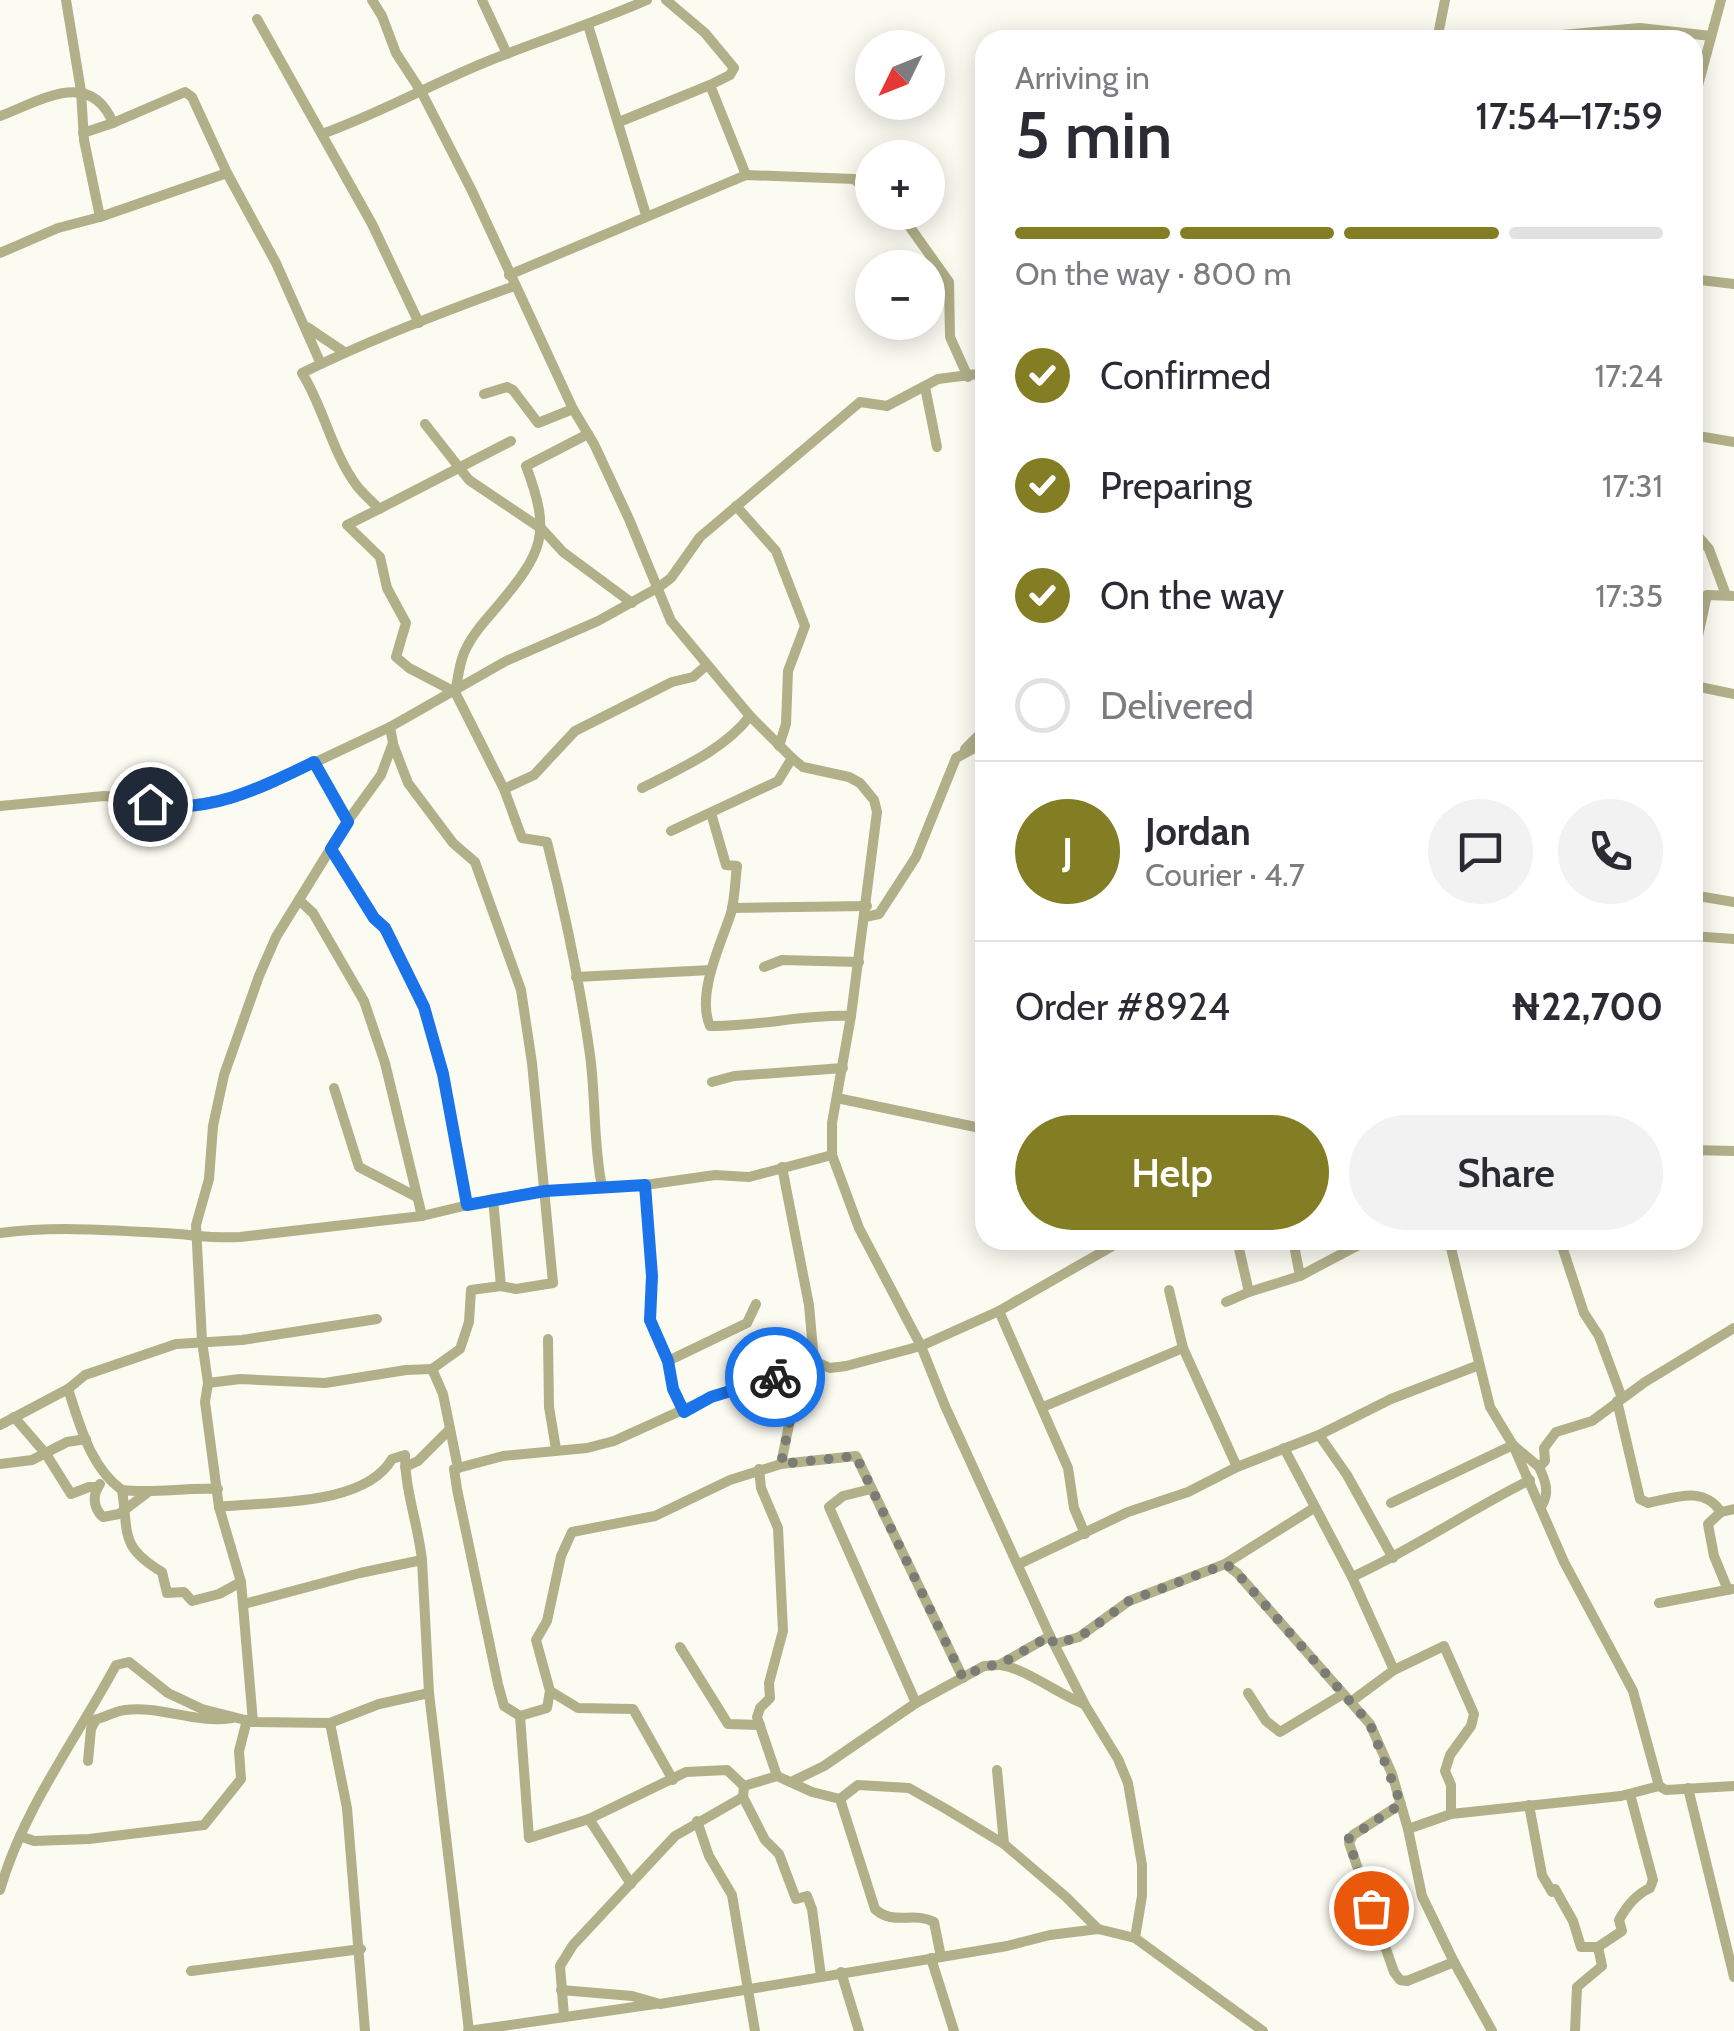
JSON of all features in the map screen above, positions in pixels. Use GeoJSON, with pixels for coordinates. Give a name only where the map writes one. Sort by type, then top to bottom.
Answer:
{"type":"FeatureCollection","features":[{"type":"Feature","properties":{"kind":"street"},"geometry":{"type":"LineString","coordinates":[[66,0],[81,92],[83,133],[100,217]]}},
{"type":"Feature","properties":{"kind":"street"},"geometry":{"type":"LineString","coordinates":[[372,0],[396,53],[422,93],[472,191],[660,588],[671,621],[750,716],[792,758],[812,770],[849,776],[869,791],[874,800],[878,812],[832,1155],[859,1228],[922,1346],[944,1406],[1052,1640],[1084,1705],[1118,1758],[1135,1808],[1142,1896],[1136,1938]]}},
{"type":"Feature","properties":{"kind":"street"},"geometry":{"type":"LineString","coordinates":[[482,0],[507,54]]}},
{"type":"Feature","properties":{"kind":"street"},"geometry":{"type":"LineString","coordinates":[[322,134],[507,54],[647,0]]}},
{"type":"Feature","properties":{"kind":"street"},"geometry":{"type":"LineString","coordinates":[[620,122],[710,85],[730,75],[734,68],[705,33],[666,0]]}},
{"type":"Feature","properties":{"kind":"street"},"geometry":{"type":"LineString","coordinates":[[1439,30],[1444,0]]}},
{"type":"Feature","properties":{"kind":"street"},"geometry":{"type":"LineString","coordinates":[[1703,63],[1721,0]]}},
{"type":"Feature","properties":{"kind":"street"},"geometry":{"type":"LineString","coordinates":[[257,20],[379,236],[419,323]]}},
{"type":"Feature","properties":{"kind":"street"},"geometry":{"type":"LineString","coordinates":[[588,25],[646,215]]}},
{"type":"Feature","properties":{"kind":"street"},"geometry":{"type":"LineString","coordinates":[[1703,36],[1711,36]]}},
{"type":"Feature","properties":{"kind":"street"},"geometry":{"type":"LineString","coordinates":[[710,85],[746,175]]}},
{"type":"Feature","properties":{"kind":"street"},"geometry":{"type":"LineString","coordinates":[[0,116],[64,91],[81,92],[100,102],[113,123]]}},
{"type":"Feature","properties":{"kind":"street"},"geometry":{"type":"LineString","coordinates":[[83,133],[185,92],[192,97],[227,173],[276,263],[321,364]]}},
{"type":"Feature","properties":{"kind":"street"},"geometry":{"type":"LineString","coordinates":[[0,253],[58,228],[227,173]]}},
{"type":"Feature","properties":{"kind":"street"},"geometry":{"type":"LineString","coordinates":[[379,509],[356,484],[302,373],[386,333],[419,323],[646,215],[746,175],[855,181]]}},
{"type":"Feature","properties":{"kind":"street"},"geometry":{"type":"LineString","coordinates":[[910,230],[949,282],[950,336],[968,377]]}},
{"type":"Feature","properties":{"kind":"street"},"geometry":{"type":"LineString","coordinates":[[1703,280],[1734,284]]}},
{"type":"Feature","properties":{"kind":"street"},"geometry":{"type":"LineString","coordinates":[[306,326],[344,352]]}},
{"type":"Feature","properties":{"kind":"street"},"geometry":{"type":"LineString","coordinates":[[0,806],[104,796],[184,806],[229,799],[263,787],[390,727],[506,661],[660,588],[700,537],[860,402],[887,406],[938,380],[975,375]]}},
{"type":"Feature","properties":{"kind":"street"},"geometry":{"type":"LineString","coordinates":[[484,394],[507,387],[513,390],[538,423],[573,408]]}},
{"type":"Feature","properties":{"kind":"street"},"geometry":{"type":"LineString","coordinates":[[925,387],[937,447]]}},
{"type":"Feature","properties":{"kind":"street"},"geometry":{"type":"LineString","coordinates":[[425,424],[470,480],[542,529],[564,552],[632,603]]}},
{"type":"Feature","properties":{"kind":"street"},"geometry":{"type":"LineString","coordinates":[[455,692],[464,653],[518,581],[539,544],[541,506],[526,466],[588,434]]}},
{"type":"Feature","properties":{"kind":"street"},"geometry":{"type":"LineString","coordinates":[[1703,437],[1734,442]]}},
{"type":"Feature","properties":{"kind":"street"},"geometry":{"type":"LineString","coordinates":[[511,440],[347,525],[378,554],[387,588],[406,623],[396,657],[455,692],[504,789],[522,838],[547,842],[562,900],[590,1056],[595,1152],[602,1186]]}},
{"type":"Feature","properties":{"kind":"street"},"geometry":{"type":"LineString","coordinates":[[736,506],[776,551],[805,626],[788,671],[786,724],[779,746]]}},
{"type":"Feature","properties":{"kind":"street"},"geometry":{"type":"LineString","coordinates":[[1703,541],[1730,596],[1706,595],[1703,610]]}},
{"type":"Feature","properties":{"kind":"street"},"geometry":{"type":"LineString","coordinates":[[504,789],[534,775],[575,732],[672,682],[693,677],[707,665]]}},
{"type":"Feature","properties":{"kind":"street"},"geometry":{"type":"LineString","coordinates":[[1703,689],[1734,694]]}},
{"type":"Feature","properties":{"kind":"street"},"geometry":{"type":"LineString","coordinates":[[642,788],[701,757],[741,728],[750,716]]}},
{"type":"Feature","properties":{"kind":"street"},"geometry":{"type":"LineString","coordinates":[[208,1383],[240,1379],[325,1383],[406,1370],[432,1370],[460,1349],[469,1322],[471,1290],[552,1283],[529,1037],[521,990],[475,862],[453,842],[408,783],[390,727]]}},
{"type":"Feature","properties":{"kind":"street"},"geometry":{"type":"LineString","coordinates":[[732,908],[880,914],[916,857],[956,758],[975,738]]}},
{"type":"Feature","properties":{"kind":"street"},"geometry":{"type":"LineString","coordinates":[[20,1836],[34,1840],[89,1840],[204,1825],[241,1780],[238,1751],[246,1719],[244,1604],[220,1507],[205,1402],[208,1383],[195,1236],[210,1179],[213,1126],[224,1076],[259,976],[276,937],[381,775],[393,743]]}},
{"type":"Feature","properties":{"kind":"street"},"geometry":{"type":"LineString","coordinates":[[956,758],[975,748]]}},
{"type":"Feature","properties":{"kind":"street"},"geometry":{"type":"LineString","coordinates":[[671,831],[778,781],[792,758]]}},
{"type":"Feature","properties":{"kind":"street"},"geometry":{"type":"LineString","coordinates":[[314,762],[348,822]]}},
{"type":"Feature","properties":{"kind":"street"},"geometry":{"type":"LineString","coordinates":[[711,812],[726,865],[737,866],[732,908],[711,970],[706,1017],[710,1026],[821,1015],[852,1016]]}},
{"type":"Feature","properties":{"kind":"street"},"geometry":{"type":"LineString","coordinates":[[331,849],[392,940],[424,1007],[443,1074],[467,1205]]}},
{"type":"Feature","properties":{"kind":"street"},"geometry":{"type":"LineString","coordinates":[[1703,898],[1734,902]]}},
{"type":"Feature","properties":{"kind":"street"},"geometry":{"type":"LineString","coordinates":[[299,900],[313,913],[364,1001],[385,1063],[407,1146],[414,1196],[422,1216]]}},
{"type":"Feature","properties":{"kind":"street"},"geometry":{"type":"LineString","coordinates":[[1703,938],[1734,940]]}},
{"type":"Feature","properties":{"kind":"street"},"geometry":{"type":"LineString","coordinates":[[764,967],[782,960],[859,962]]}},
{"type":"Feature","properties":{"kind":"street"},"geometry":{"type":"LineString","coordinates":[[576,976],[711,970]]}},
{"type":"Feature","properties":{"kind":"street"},"geometry":{"type":"LineString","coordinates":[[712,1082],[734,1076],[843,1068]]}},
{"type":"Feature","properties":{"kind":"street"},"geometry":{"type":"LineString","coordinates":[[334,1088],[359,1167],[414,1196]]}},
{"type":"Feature","properties":{"kind":"street"},"geometry":{"type":"LineString","coordinates":[[837,1098],[975,1128]]}},
{"type":"Feature","properties":{"kind":"street"},"geometry":{"type":"LineString","coordinates":[[1703,1150],[1734,1151]]}},
{"type":"Feature","properties":{"kind":"street"},"geometry":{"type":"LineString","coordinates":[[0,1233],[67,1229],[214,1239],[240,1237],[422,1216],[545,1191],[645,1185],[715,1175],[749,1177],[832,1155]]}},
{"type":"Feature","properties":{"kind":"street"},"geometry":{"type":"LineString","coordinates":[[782,1167],[809,1304],[814,1361]]}},
{"type":"Feature","properties":{"kind":"street"},"geometry":{"type":"LineString","coordinates":[[645,1185],[652,1276],[649,1313],[684,1412]]}},
{"type":"Feature","properties":{"kind":"street"},"geometry":{"type":"LineString","coordinates":[[493,1199],[500,1286]]}},
{"type":"Feature","properties":{"kind":"street"},"geometry":{"type":"LineString","coordinates":[[814,1361],[830,1368],[846,1366],[922,1346],[1000,1310],[1104,1250]]}},
{"type":"Feature","properties":{"kind":"street"},"geometry":{"type":"LineString","coordinates":[[1238,1250],[1249,1292]]}},
{"type":"Feature","properties":{"kind":"street"},"geometry":{"type":"LineString","coordinates":[[1294,1250],[1300,1276]]}},
{"type":"Feature","properties":{"kind":"street"},"geometry":{"type":"LineString","coordinates":[[1226,1302],[1300,1276],[1349,1250]]}},
{"type":"Feature","properties":{"kind":"street"},"geometry":{"type":"LineString","coordinates":[[1451,1250],[1490,1407],[1530,1480],[1564,1562],[1633,1691],[1659,1786],[1666,1790],[1734,1786]]}},
{"type":"Feature","properties":{"kind":"street"},"geometry":{"type":"LineString","coordinates":[[1563,1250],[1584,1313],[1600,1336],[1619,1399],[1640,1499],[1648,1503],[1700,1494],[1713,1500],[1720,1512]]}},
{"type":"Feature","properties":{"kind":"street"},"geometry":{"type":"LineString","coordinates":[[1168,1290],[1183,1348],[1237,1467]]}},
{"type":"Feature","properties":{"kind":"street"},"geometry":{"type":"LineString","coordinates":[[668,1361],[746,1323],[756,1304]]}},
{"type":"Feature","properties":{"kind":"street"},"geometry":{"type":"LineString","coordinates":[[1000,1310],[1068,1468],[1074,1508],[1085,1534]]}},
{"type":"Feature","properties":{"kind":"street"},"geometry":{"type":"LineString","coordinates":[[0,1425],[85,1375],[176,1344],[242,1340],[377,1319]]}},
{"type":"Feature","properties":{"kind":"street"},"geometry":{"type":"LineString","coordinates":[[1539,1467],[1550,1436],[1592,1421],[1619,1399],[1734,1328]]}},
{"type":"Feature","properties":{"kind":"street"},"geometry":{"type":"LineString","coordinates":[[548,1339],[549,1407],[556,1449]]}},
{"type":"Feature","properties":{"kind":"street"},"geometry":{"type":"LineString","coordinates":[[1043,1407],[1183,1348]]}},
{"type":"Feature","properties":{"kind":"street"},"geometry":{"type":"LineString","coordinates":[[814,1361],[711,1397],[614,1440],[586,1448],[503,1456],[454,1469],[504,1706],[520,1716],[547,1708],[550,1692],[536,1640],[547,1621],[562,1556],[572,1532],[655,1516],[759,1469],[856,1456],[963,1678]]}},
{"type":"Feature","properties":{"kind":"street"},"geometry":{"type":"LineString","coordinates":[[1019,1564],[1128,1512],[1188,1492],[1391,1400],[1480,1365]]}},
{"type":"Feature","properties":{"kind":"street"},"geometry":{"type":"LineString","coordinates":[[432,1370],[444,1394],[458,1468]]}},
{"type":"Feature","properties":{"kind":"street"},"geometry":{"type":"LineString","coordinates":[[781,1464],[792,1410],[794,1371]]}},
{"type":"Feature","properties":{"kind":"street"},"geometry":{"type":"LineString","coordinates":[[68,1388],[102,1483],[96,1511],[103,1517],[119,1514],[147,1493]]}},
{"type":"Feature","properties":{"kind":"street"},"geometry":{"type":"LineString","coordinates":[[14,1417],[46,1454],[70,1494],[102,1483],[147,1493],[194,1487],[218,1489]]}},
{"type":"Feature","properties":{"kind":"street"},"geometry":{"type":"LineString","coordinates":[[220,1507],[301,1501],[358,1485],[384,1473],[405,1472],[450,1430]]}},
{"type":"Feature","properties":{"kind":"street"},"geometry":{"type":"LineString","coordinates":[[1318,1434],[1347,1475],[1393,1558]]}},
{"type":"Feature","properties":{"kind":"street"},"geometry":{"type":"LineString","coordinates":[[0,1464],[32,1460],[67,1442],[86,1440]]}},
{"type":"Feature","properties":{"kind":"street"},"geometry":{"type":"LineString","coordinates":[[1513,1445],[1539,1467],[1546,1482],[1547,1497],[1540,1507]]}},
{"type":"Feature","properties":{"kind":"street"},"geometry":{"type":"LineString","coordinates":[[1391,1503],[1513,1445]]}},
{"type":"Feature","properties":{"kind":"street"},"geometry":{"type":"LineString","coordinates":[[1284,1448],[1352,1576],[1394,1670]]}},
{"type":"Feature","properties":{"kind":"street"},"geometry":{"type":"LineString","coordinates":[[384,1473],[392,1459],[404,1455],[422,1560],[430,1694],[469,2031],[660,2004],[1098,1929],[1136,1938],[1263,2031]]}},
{"type":"Feature","properties":{"kind":"street"},"geometry":{"type":"LineString","coordinates":[[759,1469],[778,1528],[783,1631],[769,1683],[770,1698],[756,1717],[778,1776],[812,1792],[840,1799]]}},
{"type":"Feature","properties":{"kind":"street"},"geometry":{"type":"LineString","coordinates":[[736,1479],[762,1488]]}},
{"type":"Feature","properties":{"kind":"street"},"geometry":{"type":"LineString","coordinates":[[1352,1576],[1393,1558],[1482,1503],[1530,1480]]}},
{"type":"Feature","properties":{"kind":"street"},"geometry":{"type":"LineString","coordinates":[[871,1489],[842,1496],[829,1507],[916,1703]]}},
{"type":"Feature","properties":{"kind":"street"},"geometry":{"type":"LineString","coordinates":[[122,1490],[122,1518],[136,1556],[162,1572],[166,1593],[184,1592],[192,1600],[219,1594],[241,1582]]}},
{"type":"Feature","properties":{"kind":"street"},"geometry":{"type":"LineString","coordinates":[[999,1665],[1052,1640],[1080,1637],[1129,1601],[1226,1564],[1314,1508]]}},
{"type":"Feature","properties":{"kind":"street"},"geometry":{"type":"LineString","coordinates":[[1659,1603],[1731,1589],[1708,1533],[1708,1524],[1720,1512],[1734,1509]]}},
{"type":"Feature","properties":{"kind":"street"},"geometry":{"type":"LineString","coordinates":[[244,1604],[360,1572],[422,1560]]}},
{"type":"Feature","properties":{"kind":"street"},"geometry":{"type":"LineString","coordinates":[[1226,1564],[1370,1724],[1401,1804],[1422,1896],[1492,2031]]}},
{"type":"Feature","properties":{"kind":"street"},"geometry":{"type":"LineString","coordinates":[[1248,1692],[1266,1721],[1280,1732],[1444,1646],[1474,1714],[1471,1726],[1450,1755],[1446,1771],[1451,1784],[1450,1814]]}},
{"type":"Feature","properties":{"kind":"street"},"geometry":{"type":"LineString","coordinates":[[680,1647],[728,1724],[760,1725]]}},
{"type":"Feature","properties":{"kind":"street"},"geometry":{"type":"LineString","coordinates":[[0,1890],[20,1836],[90,1720],[116,1665],[129,1662],[168,1693],[202,1709],[246,1719]]}},
{"type":"Feature","properties":{"kind":"street"},"geometry":{"type":"LineString","coordinates":[[791,1782],[824,1766],[916,1703],[984,1666],[1014,1667],[1050,1690],[1084,1705]]}},
{"type":"Feature","properties":{"kind":"street"},"geometry":{"type":"LineString","coordinates":[[550,1692],[578,1708],[634,1709],[673,1780]]}},
{"type":"Feature","properties":{"kind":"street"},"geometry":{"type":"LineString","coordinates":[[90,1720],[124,1710],[197,1720],[330,1723],[379,1704],[430,1694]]}},
{"type":"Feature","properties":{"kind":"street"},"geometry":{"type":"LineString","coordinates":[[520,1716],[528,1838],[589,1819],[686,1772],[726,1770],[744,1791],[765,1840],[779,1854],[796,1899],[807,1896],[812,1908],[820,1976]]}},
{"type":"Feature","properties":{"kind":"street"},"geometry":{"type":"LineString","coordinates":[[88,1761],[90,1720]]}},
{"type":"Feature","properties":{"kind":"street"},"geometry":{"type":"LineString","coordinates":[[330,1723],[346,1808],[366,2031]]}},
{"type":"Feature","properties":{"kind":"street"},"geometry":{"type":"LineString","coordinates":[[997,1770],[1004,1844]]}},
{"type":"Feature","properties":{"kind":"street"},"geometry":{"type":"LineString","coordinates":[[556,2031],[560,1966],[573,1946],[658,1852],[744,1791],[778,1776]]}},
{"type":"Feature","properties":{"kind":"street"},"geometry":{"type":"LineString","coordinates":[[840,1799],[858,1785],[909,1788],[1004,1844],[1098,1929]]}},
{"type":"Feature","properties":{"kind":"street"},"geometry":{"type":"LineString","coordinates":[[1408,1829],[1450,1814],[1630,1794],[1659,1786]]}},
{"type":"Feature","properties":{"kind":"street"},"geometry":{"type":"LineString","coordinates":[[1688,1788],[1734,1977]]}},
{"type":"Feature","properties":{"kind":"street"},"geometry":{"type":"LineString","coordinates":[[1529,1804],[1542,1875],[1565,1904],[1581,1946],[1598,1947],[1622,1931],[1621,1915],[1641,1892],[1650,1888],[1653,1880],[1630,1794]]}},
{"type":"Feature","properties":{"kind":"street"},"geometry":{"type":"LineString","coordinates":[[840,1799],[875,1909],[888,1918],[923,1916],[934,1922],[936,1958],[954,2031]]}},
{"type":"Feature","properties":{"kind":"street"},"geometry":{"type":"LineString","coordinates":[[1401,1804],[1352,1835],[1349,1843],[1400,1980],[1454,1962]]}},
{"type":"Feature","properties":{"kind":"street"},"geometry":{"type":"LineString","coordinates":[[589,1819],[630,1884]]}},
{"type":"Feature","properties":{"kind":"street"},"geometry":{"type":"LineString","coordinates":[[698,1821],[710,1856],[732,1894],[755,2031]]}},
{"type":"Feature","properties":{"kind":"street"},"geometry":{"type":"LineString","coordinates":[[1575,2031],[1578,1987],[1602,1966],[1598,1947]]}},
{"type":"Feature","properties":{"kind":"street"},"geometry":{"type":"LineString","coordinates":[[190,1971],[361,1948]]}},
{"type":"Feature","properties":{"kind":"street"},"geometry":{"type":"LineString","coordinates":[[842,1972],[859,2031]]}},
{"type":"Feature","properties":{"kind":"street"},"geometry":{"type":"LineString","coordinates":[[561,1990],[632,1996],[660,2004]]}},
{"type":"Feature","properties":{"kind":"way so far"},"geometry":{"type":"LineString","coordinates":[[775,1377],[794,1371],[792,1410],[781,1464],[856,1456],[963,1678],[984,1666],[999,1665],[1050,1636],[1054,1644],[1080,1637],[1129,1601],[1226,1564],[1237,1573],[1352,1701],[1370,1724],[1383,1751],[1401,1804],[1348,1839],[1371,1908]]}},
{"type":"Feature","properties":{"kind":"route"},"geometry":{"type":"LineString","coordinates":[[150,804],[184,806],[229,799],[314,762],[348,822],[331,849],[374,918],[385,928],[424,1007],[459,1147],[467,1205],[545,1191],[645,1185],[652,1276],[650,1320],[684,1412],[711,1397],[775,1377]]}}]}
